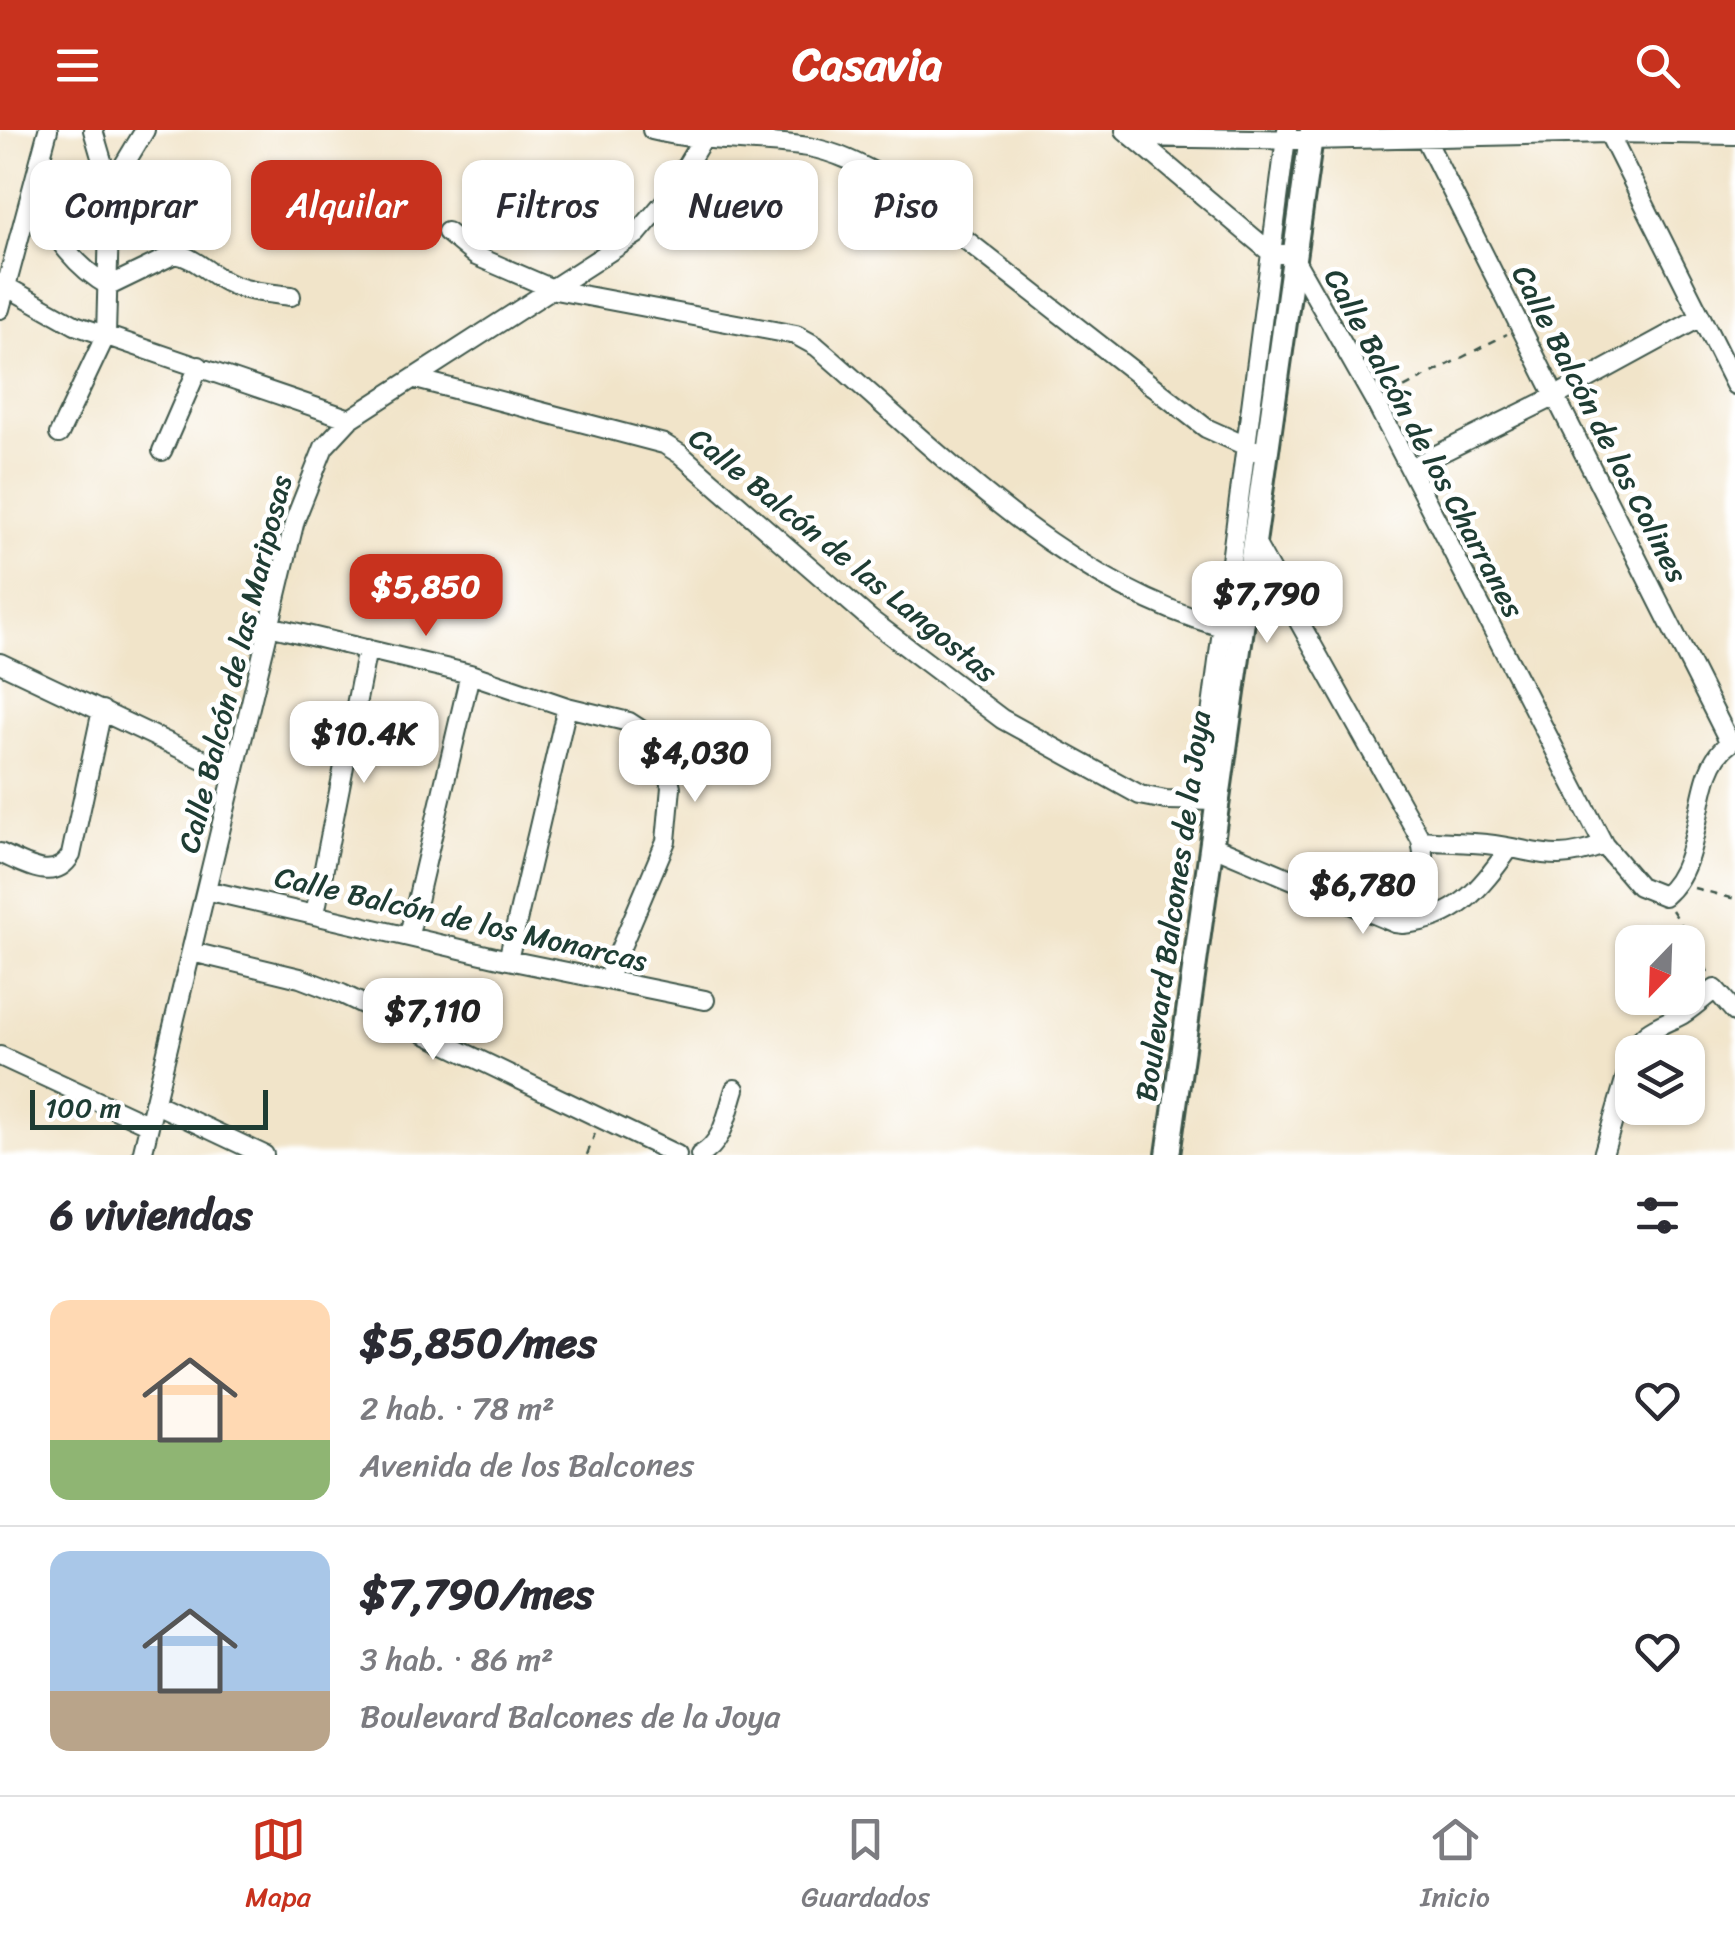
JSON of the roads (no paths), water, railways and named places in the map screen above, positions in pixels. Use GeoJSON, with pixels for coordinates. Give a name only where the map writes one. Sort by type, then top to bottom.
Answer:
{"type":"FeatureCollection","features":[{"type":"Feature","properties":{"kind":"street"},"geometry":{"type":"LineString","coordinates":[[40,160],[48,130]]}},
{"type":"Feature","properties":{"kind":"street"},"geometry":{"type":"LineString","coordinates":[[93,130],[102,160]]}},
{"type":"Feature","properties":{"kind":"street"},"geometry":{"type":"LineString","coordinates":[[127,160],[145,130]]}},
{"type":"Feature","properties":{"kind":"street"},"geometry":{"type":"LineString","coordinates":[[652,130],[809,148],[848,159],[888,180],[1206,428],[1255,451]]}},
{"type":"Feature","properties":{"kind":"street"},"geometry":{"type":"LineString","coordinates":[[1608,131],[1735,384]]}},
{"type":"Feature","properties":{"kind":"street"},"geometry":{"type":"LineString","coordinates":[[1129,133],[1608,131],[1735,135]]}},
{"type":"Feature","properties":{"kind":"street","name":"Calle Balcón de los Charranes"},"geometry":{"type":"LineString","coordinates":[[1129,133],[1281,253],[1376,403],[1604,844],[1640,886],[1671,890],[1697,830],[1709,771],[1722,748],[1732,743]]}},
{"type":"Feature","properties":{"kind":"street","name":"Calle Balcón de los Colines"},"geometry":{"type":"LineString","coordinates":[[1423,133],[1732,743]]}},
{"type":"Feature","properties":{"kind":"street","name":"Boulevard Balcones de la Joya"},"geometry":{"type":"LineString","coordinates":[[1168,1155],[1213,846],[1210,801],[1281,253],[1287,134]]}},
{"type":"Feature","properties":{"kind":"street","name":"Calle Balcón de las Mariposas"},"geometry":{"type":"LineString","coordinates":[[142,1155],[295,520],[324,447],[350,419],[626,242],[650,220],[706,135]]}},
{"type":"Feature","properties":{"kind":"street","name":"Boulevard Balcones de la Joya"},"geometry":{"type":"LineString","coordinates":[[1281,253],[1311,135]]}},
{"type":"Feature","properties":{"kind":"street"},"geometry":{"type":"LineString","coordinates":[[0,310],[30,200]]}},
{"type":"Feature","properties":{"kind":"street"},"geometry":{"type":"LineString","coordinates":[[447,232],[476,256],[555,290],[796,335],[816,346],[1080,565],[1177,612],[1232,629]]}},
{"type":"Feature","properties":{"kind":"street"},"geometry":{"type":"LineString","coordinates":[[66,250],[85,273],[108,286]]}},
{"type":"Feature","properties":{"kind":"street"},"geometry":{"type":"LineString","coordinates":[[59,434],[106,335],[109,250]]}},
{"type":"Feature","properties":{"kind":"street"},"geometry":{"type":"LineString","coordinates":[[108,286],[175,254],[192,258],[208,272],[240,288],[291,296]]}},
{"type":"Feature","properties":{"kind":"street"},"geometry":{"type":"LineString","coordinates":[[4,286],[60,318],[350,419]]}},
{"type":"Feature","properties":{"kind":"street"},"geometry":{"type":"LineString","coordinates":[[1410,468],[1556,396],[1701,317]]}},
{"type":"Feature","properties":{"kind":"street"},"geometry":{"type":"LineString","coordinates":[[162,451],[199,366]]}},
{"type":"Feature","properties":{"kind":"street","name":"Calle Balcón de las Langostas"},"geometry":{"type":"LineString","coordinates":[[416,379],[664,444],[871,620],[1002,719],[1140,794],[1166,800],[1210,801]]}},
{"type":"Feature","properties":{"kind":"street","name":"Boulevard Balcones de la Joya"},"geometry":{"type":"LineString","coordinates":[[1232,629],[1254,542],[1255,451]]}},
{"type":"Feature","properties":{"kind":"street"},"geometry":{"type":"LineString","coordinates":[[1254,542],[1422,840],[1425,884],[1403,924]]}},
{"type":"Feature","properties":{"kind":"street"},"geometry":{"type":"LineString","coordinates":[[270,626],[470,674],[567,707],[606,714],[643,729],[663,752],[671,787],[671,811],[660,863],[607,980]]}},
{"type":"Feature","properties":{"kind":"street"},"geometry":{"type":"LineString","coordinates":[[314,914],[367,649]]}},
{"type":"Feature","properties":{"kind":"street"},"geometry":{"type":"LineString","coordinates":[[0,663],[234,774]]}},
{"type":"Feature","properties":{"kind":"street"},"geometry":{"type":"LineString","coordinates":[[409,935],[470,674]]}},
{"type":"Feature","properties":{"kind":"street"},"geometry":{"type":"LineString","coordinates":[[508,960],[567,707]]}},
{"type":"Feature","properties":{"kind":"street"},"geometry":{"type":"LineString","coordinates":[[0,853],[45,870],[59,869],[71,855],[102,710]]}},
{"type":"Feature","properties":{"kind":"street"},"geometry":{"type":"LineString","coordinates":[[1422,840],[1486,844],[1558,857],[1574,856],[1604,844]]}},
{"type":"Feature","properties":{"kind":"street"},"geometry":{"type":"LineString","coordinates":[[1213,846],[1373,916],[1403,924],[1430,922],[1447,914],[1468,898],[1509,849]]}},
{"type":"Feature","properties":{"kind":"street","name":"Calle Balcón de los Monarcas"},"geometry":{"type":"LineString","coordinates":[[206,890],[508,960],[705,1000]]}},
{"type":"Feature","properties":{"kind":"street"},"geometry":{"type":"LineString","coordinates":[[192,952],[300,978],[342,994],[677,1155]]}},
{"type":"Feature","properties":{"kind":"street"},"geometry":{"type":"LineString","coordinates":[[1649,1035],[1658,1025],[1687,1012],[1715,988],[1735,1012]]}},
{"type":"Feature","properties":{"kind":"street"},"geometry":{"type":"LineString","coordinates":[[0,1056],[149,1125]]}},
{"type":"Feature","properties":{"kind":"street"},"geometry":{"type":"LineString","coordinates":[[700,1155],[720,1137],[735,1089]]}},
{"type":"Feature","properties":{"kind":"street"},"geometry":{"type":"LineString","coordinates":[[154,1103],[264,1155]]}},
{"type":"Feature","properties":{"kind":"street"},"geometry":{"type":"LineString","coordinates":[[1603,1155],[1615,1116]]}}]}
